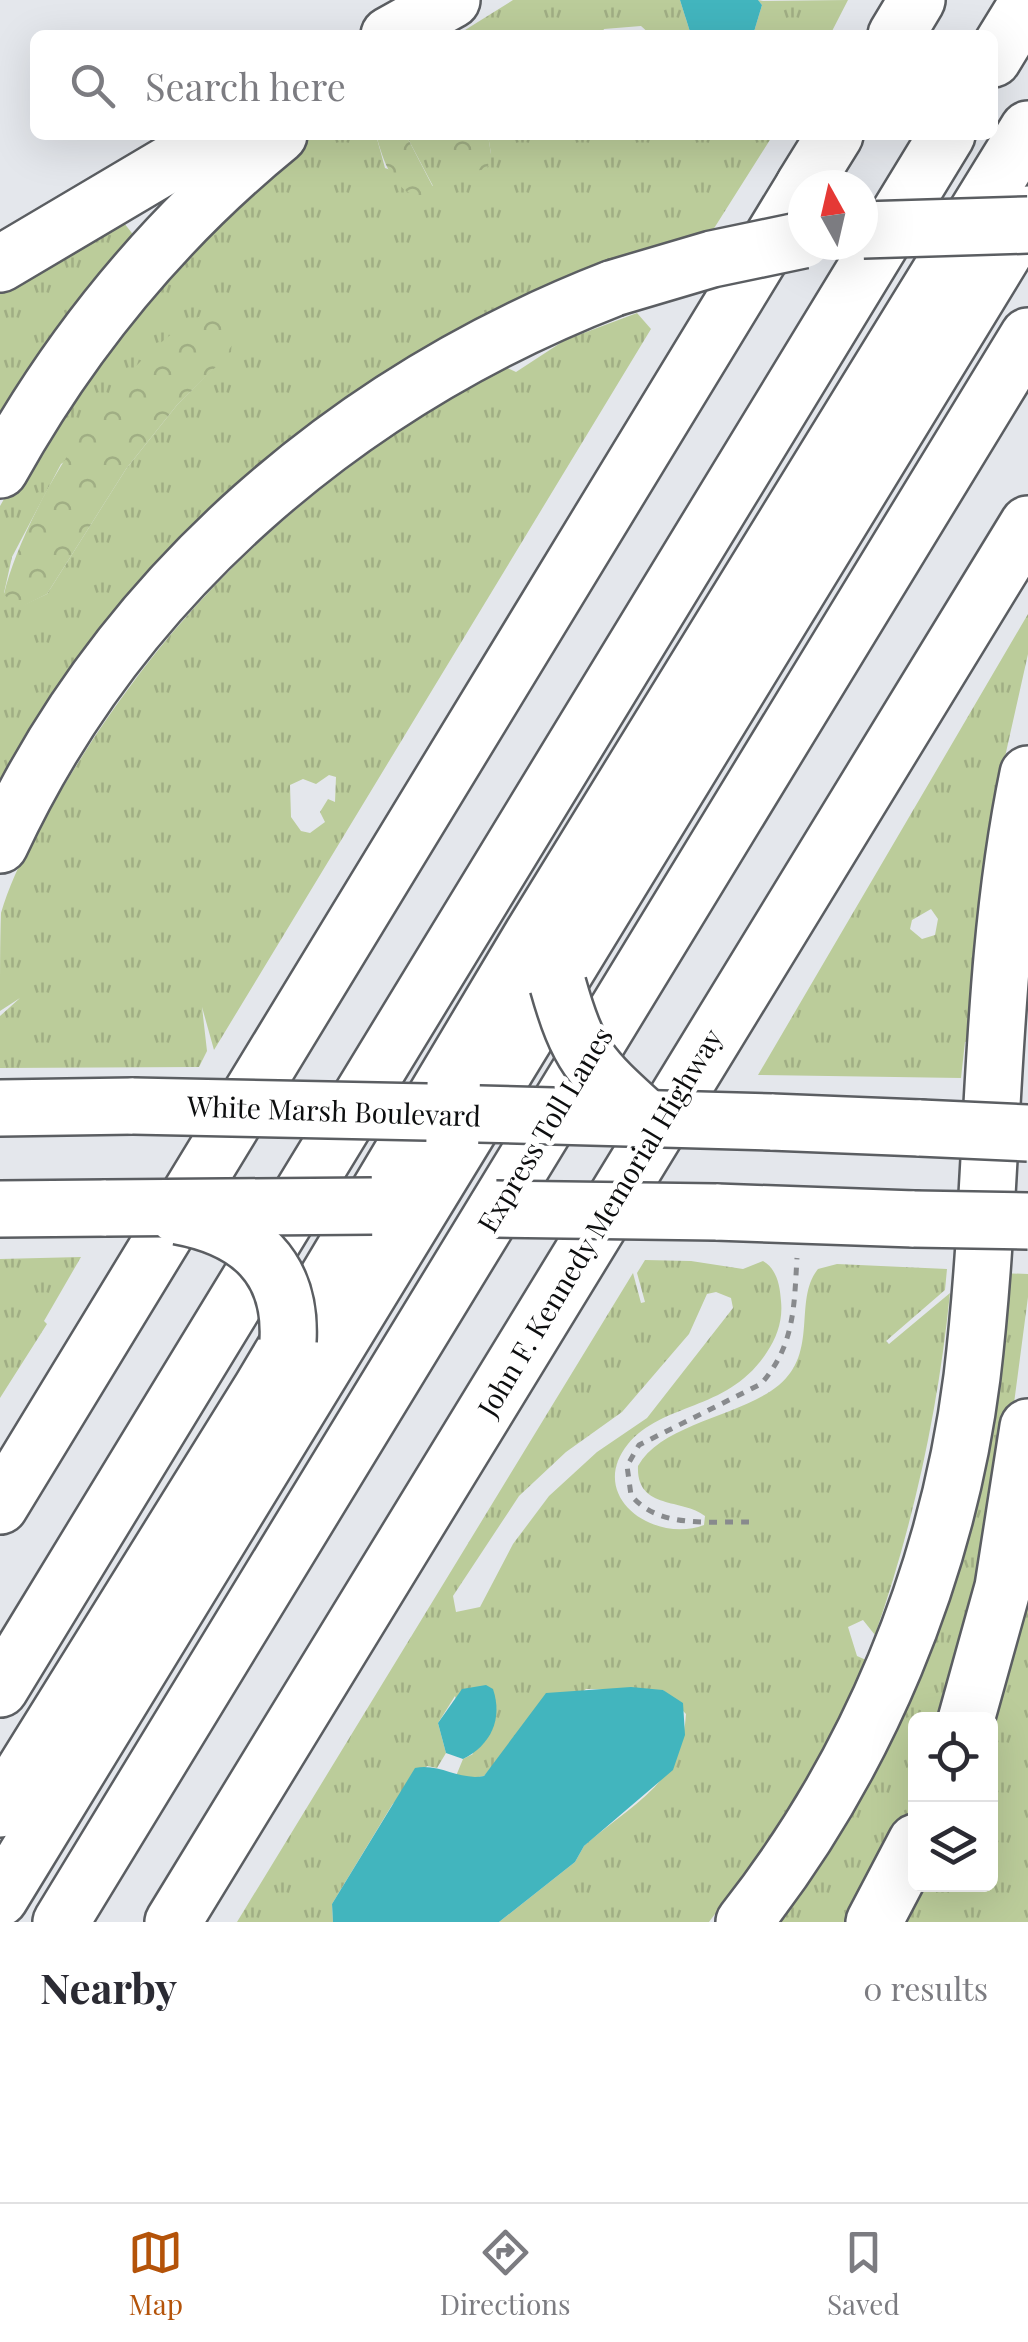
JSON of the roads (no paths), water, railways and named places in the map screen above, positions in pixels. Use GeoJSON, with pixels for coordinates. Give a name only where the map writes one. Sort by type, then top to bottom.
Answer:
{"type":"FeatureCollection","features":[{"type":"Feature","properties":{"kind":"highway"},"geometry":{"type":"LineString","coordinates":[[398,30],[452,0]]}},
{"type":"Feature","properties":{"kind":"highway"},"geometry":{"type":"LineString","coordinates":[[434,30],[479,0]]}},
{"type":"Feature","properties":{"kind":"highway"},"geometry":{"type":"LineString","coordinates":[[899,30],[917,0]]}},
{"type":"Feature","properties":{"kind":"highway"},"geometry":{"type":"LineString","coordinates":[[998,50],[1028,2]]}},
{"type":"Feature","properties":{"kind":"highway"},"geometry":{"type":"LineString","coordinates":[[0,1898],[287,1389],[454,1113],[532,935],[1028,129]]}},
{"type":"Feature","properties":{"kind":"highway"},"geometry":{"type":"LineString","coordinates":[[0,264],[210,140]]}},
{"type":"Feature","properties":{"kind":"highway"},"geometry":{"type":"LineString","coordinates":[[0,470],[43,396],[101,316],[182,223],[273,140]]}},
{"type":"Feature","properties":{"kind":"highway"},"geometry":{"type":"LineString","coordinates":[[814,170],[832,140]]}},
{"type":"Feature","properties":{"kind":"highway"},"geometry":{"type":"LineString","coordinates":[[0,1689],[944,140]]}},
{"type":"Feature","properties":{"kind":"highway"},"geometry":{"type":"LineString","coordinates":[[0,1506],[788,212]]}},
{"type":"Feature","properties":{"kind":"highway"},"geometry":{"type":"LineString","coordinates":[[454,1113],[558,984],[1028,214]]}},
{"type":"Feature","properties":{"kind":"highway"},"geometry":{"type":"LineString","coordinates":[[878,230],[1028,225]]}},
{"type":"Feature","properties":{"kind":"highway"},"geometry":{"type":"LineString","coordinates":[[0,845],[45,760],[124,643],[244,515],[308,460],[396,396],[521,327],[614,288],[712,259],[788,243]]}},
{"type":"Feature","properties":{"kind":"highway","name":"Express Toll Lanes"},"geometry":{"type":"LineString","coordinates":[[61,1922],[1028,336]]}},
{"type":"Feature","properties":{"kind":"highway","name":"John F. Kennedy Memorial Highway"},"geometry":{"type":"LineString","coordinates":[[173,1922],[1028,524]]}},
{"type":"Feature","properties":{"kind":"highway"},"geometry":{"type":"LineString","coordinates":[[744,1922],[804,1838],[862,1736],[905,1640],[946,1510],[972,1378],[1012,874],[1028,774]]}},
{"type":"Feature","properties":{"kind":"highway"},"geometry":{"type":"LineString","coordinates":[[558,984],[574,1038],[598,1075],[644,1116]]}},
{"type":"Feature","properties":{"kind":"highway","name":"White Marsh Boulevard"},"geometry":{"type":"LineString","coordinates":[[0,1108],[133,1106],[644,1116],[1028,1134]]}},
{"type":"Feature","properties":{"kind":"highway"},"geometry":{"type":"LineString","coordinates":[[288,1341],[398,1206]]}},
{"type":"Feature","properties":{"kind":"highway"},"geometry":{"type":"LineString","coordinates":[[0,1209],[398,1206],[1028,1222]]}},
{"type":"Feature","properties":{"kind":"highway"},"geometry":{"type":"LineString","coordinates":[[0,1808],[287,1389],[284,1288],[274,1268],[248,1244],[191,1218],[88,1208]]}},
{"type":"Feature","properties":{"kind":"highway"},"geometry":{"type":"LineString","coordinates":[[968,1712],[1003,1587],[1028,1428]]}},
{"type":"Feature","properties":{"kind":"highway"},"geometry":{"type":"LineString","coordinates":[[874,1922],[908,1857]]}},
{"type":"Feature","properties":{"kind":"water"},"geometry":{"type":"Polygon","coordinates":[[[680,0],[758,0],[762,5],[754,30],[689,30],[680,0]]]}},
{"type":"Feature","properties":{"kind":"water"},"geometry":{"type":"Polygon","coordinates":[[[486,1685],[493,1689],[496,1700],[495,1721],[487,1739],[463,1759],[446,1753],[438,1723],[462,1689],[486,1685]]]}},
{"type":"Feature","properties":{"kind":"water"},"geometry":{"type":"Polygon","coordinates":[[[631,1687],[663,1690],[683,1703],[685,1735],[673,1770],[584,1846],[575,1862],[499,1922],[333,1922],[332,1904],[415,1768],[484,1776],[546,1693],[631,1687]]]}}]}
